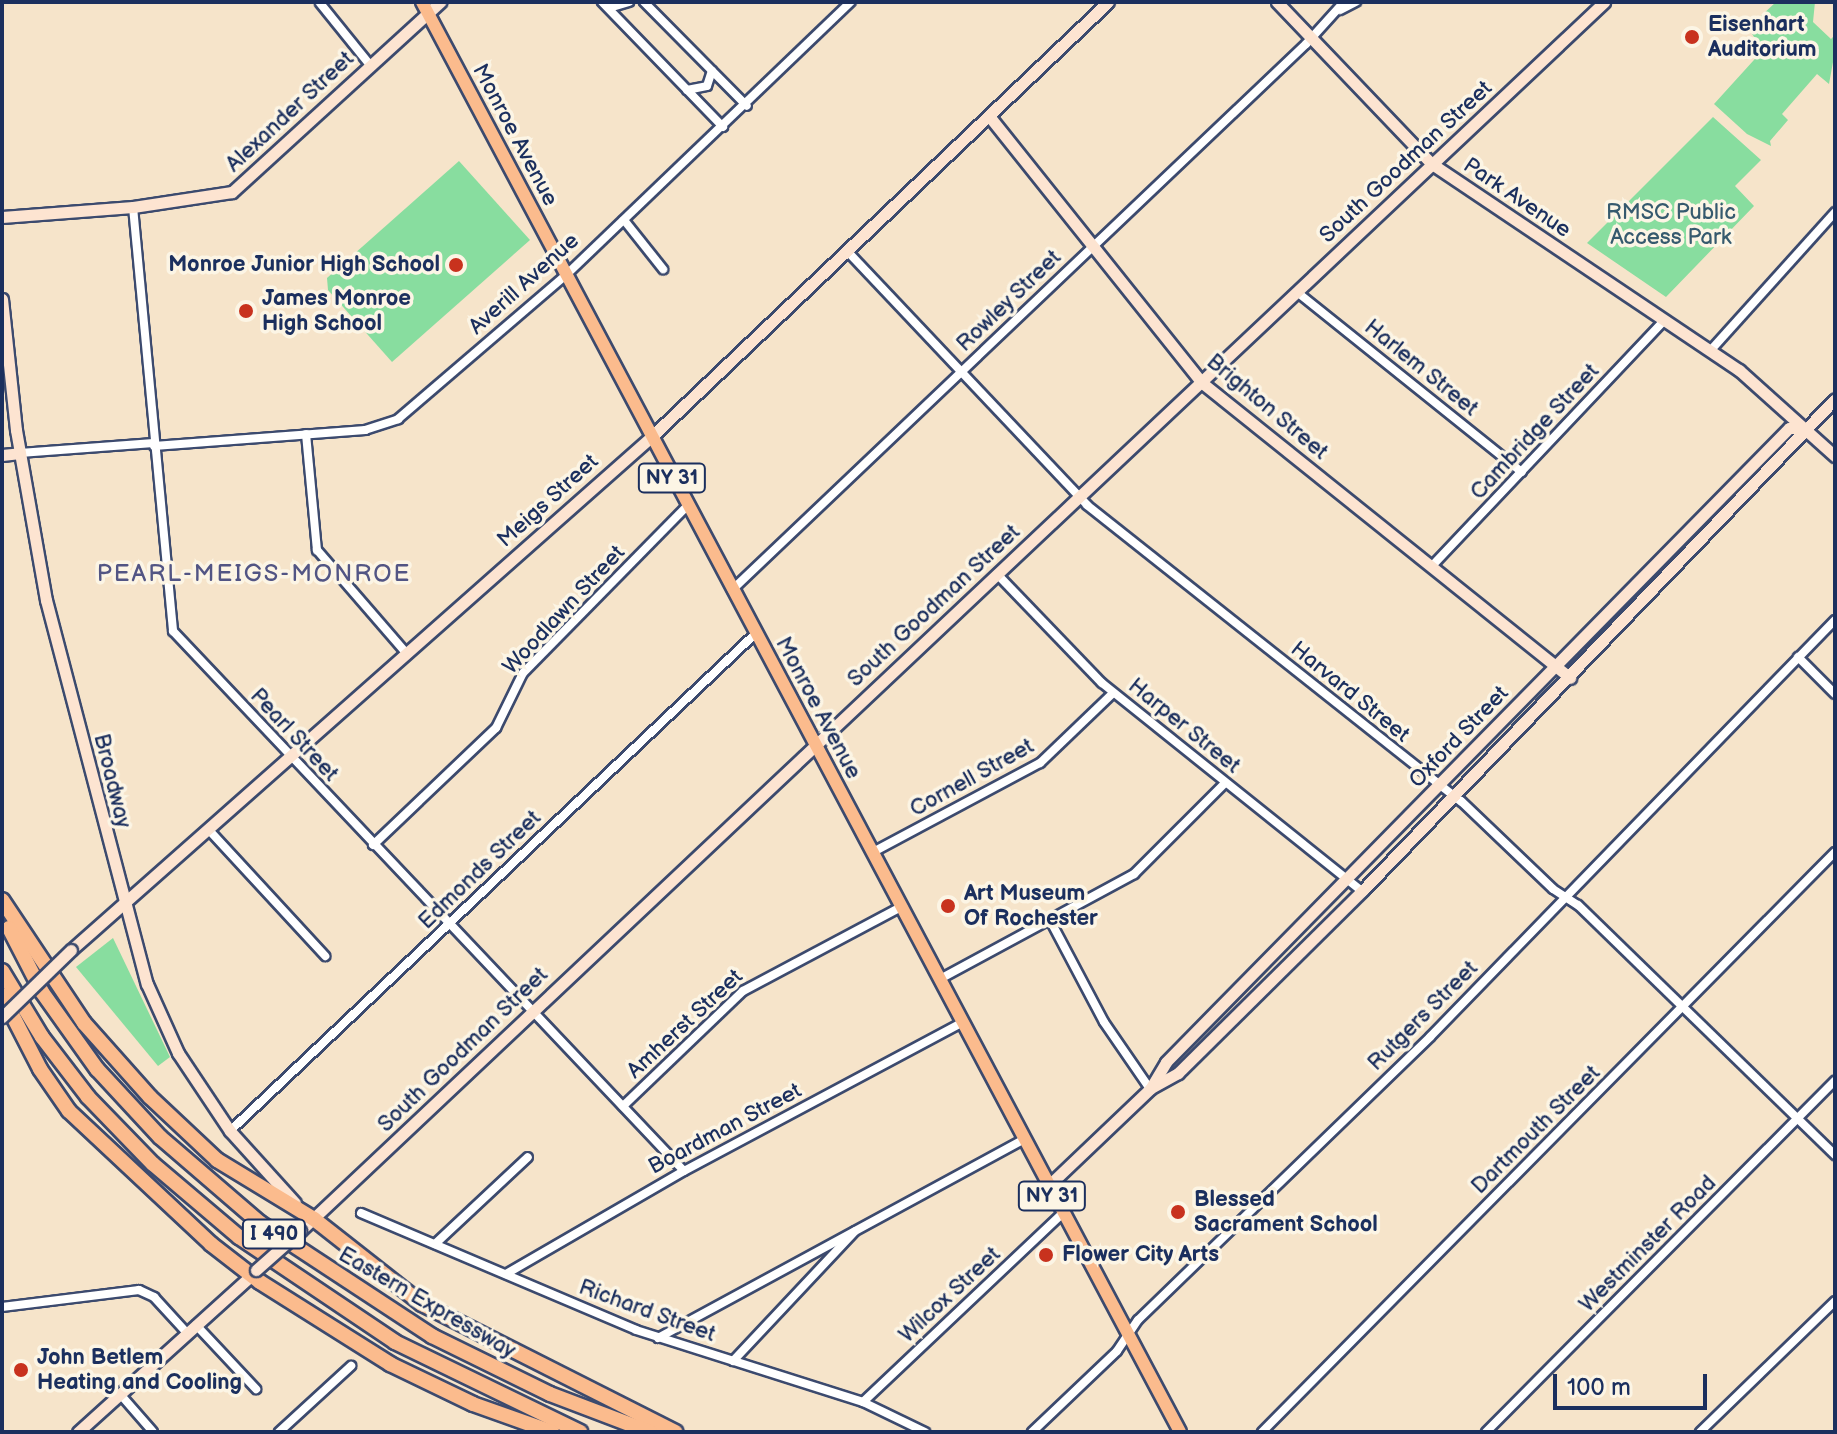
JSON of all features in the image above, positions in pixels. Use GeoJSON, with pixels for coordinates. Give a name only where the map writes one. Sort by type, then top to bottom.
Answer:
{"type":"FeatureCollection","features":[{"type":"Feature","properties":{"kind":"highway"},"geometry":{"type":"LineString","coordinates":[[2,900],[61,993],[150,1097],[229,1170],[314,1219],[422,1304],[675,1432]]}},
{"type":"Feature","properties":{"kind":"highway","name":"Eastern Expressway"},"geometry":{"type":"LineString","coordinates":[[2,912],[42,992],[97,1069],[160,1137],[231,1199],[336,1278],[432,1336],[550,1394],[650,1432]]}},
{"type":"Feature","properties":{"kind":"highway","name":"Eastern Expressway"},"geometry":{"type":"LineString","coordinates":[[2,971],[48,1045],[88,1097],[153,1164],[226,1226],[300,1282],[395,1342],[580,1432]]}},
{"type":"Feature","properties":{"kind":"highway"},"geometry":{"type":"LineString","coordinates":[[2,995],[40,1069],[69,1111],[158,1198],[254,1273],[422,1381],[552,1432]]}},
{"type":"Feature","properties":{"kind":"main road","name":"Monroe Avenue"},"geometry":{"type":"LineString","coordinates":[[425,8],[567,274],[650,438],[875,851],[1047,1187],[1180,1432]]}},
{"type":"Feature","properties":{"kind":"street","name":"Alexander Street"},"geometry":{"type":"LineString","coordinates":[[2,217],[133,207],[232,192],[370,65],[425,8],[440,2]]}},
{"type":"Feature","properties":{"kind":"street"},"geometry":{"type":"LineString","coordinates":[[605,5],[629,2]]}},
{"type":"Feature","properties":{"kind":"street"},"geometry":{"type":"LineString","coordinates":[[644,2],[747,106]]}},
{"type":"Feature","properties":{"kind":"street","name":"Averill Avenue"},"geometry":{"type":"LineString","coordinates":[[2,455],[306,434],[390,424],[567,274],[747,106],[851,2]]}},
{"type":"Feature","properties":{"kind":"street","name":"Park Avenue"},"geometry":{"type":"LineString","coordinates":[[1277,2],[1432,164],[1710,351],[1835,456]]}},
{"type":"Feature","properties":{"kind":"street","name":"Rowley Street"},"geometry":{"type":"LineString","coordinates":[[732,590],[1312,39],[1342,6],[1356,2]]}},
{"type":"Feature","properties":{"kind":"street","name":"South Goodman Street"},"geometry":{"type":"LineString","coordinates":[[78,1432],[314,1219],[814,743],[1080,498],[1604,2]]}},
{"type":"Feature","properties":{"kind":"street"},"geometry":{"type":"LineString","coordinates":[[320,3],[370,65]]}},
{"type":"Feature","properties":{"kind":"street","name":"Meigs Street"},"geometry":{"type":"LineString","coordinates":[[2,1017],[123,903],[650,438],[1105,3]]}},
{"type":"Feature","properties":{"kind":"street"},"geometry":{"type":"LineString","coordinates":[[605,5],[723,127]]}},
{"type":"Feature","properties":{"kind":"street"},"geometry":{"type":"LineString","coordinates":[[687,89],[707,86],[712,71]]}},
{"type":"Feature","properties":{"kind":"street","name":"Brighton Street"},"geometry":{"type":"LineString","coordinates":[[989,116],[1201,382],[1570,678]]}},
{"type":"Feature","properties":{"kind":"street","name":"Pearl Street"},"geometry":{"type":"LineString","coordinates":[[133,207],[173,631],[684,1171]]}},
{"type":"Feature","properties":{"kind":"street"},"geometry":{"type":"LineString","coordinates":[[1710,351],[1835,212]]}},
{"type":"Feature","properties":{"kind":"street"},"geometry":{"type":"LineString","coordinates":[[624,220],[663,269]]}},
{"type":"Feature","properties":{"kind":"street","name":"Harvard Street"},"geometry":{"type":"LineString","coordinates":[[848,252],[1080,498],[1455,796],[1684,1007],[1835,1155]]}},
{"type":"Feature","properties":{"kind":"street","name":"Harlem Street"},"geometry":{"type":"LineString","coordinates":[[1297,292],[1522,472]]}},
{"type":"Feature","properties":{"kind":"street","name":"Broadway"},"geometry":{"type":"LineString","coordinates":[[2,299],[20,453],[46,600],[123,903],[147,984],[178,1053],[230,1131],[314,1219]]}},
{"type":"Feature","properties":{"kind":"street","name":"Cambridge Street"},"geometry":{"type":"LineString","coordinates":[[1431,567],[1664,321]]}},
{"type":"Feature","properties":{"kind":"street","name":"Oxford Street"},"geometry":{"type":"LineString","coordinates":[[1047,1187],[1150,1089],[1178,1073],[1362,891],[1801,440],[1805,428],[1835,399]]}},
{"type":"Feature","properties":{"kind":"street","name":"Oxford Street"},"geometry":{"type":"LineString","coordinates":[[1150,1089],[1166,1062],[1789,428],[1805,428]]}},
{"type":"Feature","properties":{"kind":"street"},"geometry":{"type":"LineString","coordinates":[[306,434],[317,550],[407,654]]}},
{"type":"Feature","properties":{"kind":"street","name":"Woodlawn Street"},"geometry":{"type":"LineString","coordinates":[[373,845],[496,728],[523,673],[687,506]]}},
{"type":"Feature","properties":{"kind":"street","name":"Harper Street"},"geometry":{"type":"LineString","coordinates":[[997,574],[1113,693],[1362,891]]}},
{"type":"Feature","properties":{"kind":"street","name":"Rutgers Street"},"geometry":{"type":"LineString","coordinates":[[1032,1432],[1117,1351],[1128,1334],[1566,896],[1835,620]]}},
{"type":"Feature","properties":{"kind":"street","name":"Edmonds Street"},"geometry":{"type":"LineString","coordinates":[[230,1131],[755,634]]}},
{"type":"Feature","properties":{"kind":"street"},"geometry":{"type":"LineString","coordinates":[[1798,657],[1835,694]]}},
{"type":"Feature","properties":{"kind":"street","name":"Cornell Street"},"geometry":{"type":"LineString","coordinates":[[875,851],[1040,763],[1113,693]]}},
{"type":"Feature","properties":{"kind":"street"},"geometry":{"type":"LineString","coordinates":[[940,979],[1134,874],[1225,783]]}},
{"type":"Feature","properties":{"kind":"street"},"geometry":{"type":"LineString","coordinates":[[208,829],[325,956]]}},
{"type":"Feature","properties":{"kind":"street","name":"Dartmouth Street"},"geometry":{"type":"LineString","coordinates":[[1262,1432],[1835,852]]}},
{"type":"Feature","properties":{"kind":"street","name":"Amherst Street"},"geometry":{"type":"LineString","coordinates":[[623,1106],[743,991],[903,906]]}},
{"type":"Feature","properties":{"kind":"street"},"geometry":{"type":"LineString","coordinates":[[1050,920],[1104,1022],[1150,1089]]}},
{"type":"Feature","properties":{"kind":"street","name":"Boardman Street"},"geometry":{"type":"LineString","coordinates":[[506,1274],[684,1171],[963,1022]]}},
{"type":"Feature","properties":{"kind":"street","name":"Westminster Road"},"geometry":{"type":"LineString","coordinates":[[1486,1432],[1835,1081]]}},
{"type":"Feature","properties":{"kind":"street"},"geometry":{"type":"LineString","coordinates":[[658,1338],[1023,1140]]}},
{"type":"Feature","properties":{"kind":"street"},"geometry":{"type":"LineString","coordinates":[[435,1244],[528,1157]]}},
{"type":"Feature","properties":{"kind":"street","name":"Richard Street"},"geometry":{"type":"LineString","coordinates":[[361,1213],[658,1338],[863,1402],[925,1432]]}},
{"type":"Feature","properties":{"kind":"street","name":"Wilcox Street"},"geometry":{"type":"LineString","coordinates":[[863,1402],[1062,1214]]}},
{"type":"Feature","properties":{"kind":"street"},"geometry":{"type":"LineString","coordinates":[[733,1361],[855,1230]]}},
{"type":"Feature","properties":{"kind":"street"},"geometry":{"type":"LineString","coordinates":[[2,1307],[139,1290],[154,1297],[192,1329],[256,1389]]}},
{"type":"Feature","properties":{"kind":"street"},"geometry":{"type":"LineString","coordinates":[[1700,1432],[1835,1301]]}},
{"type":"Feature","properties":{"kind":"street"},"geometry":{"type":"LineString","coordinates":[[279,1432],[351,1366]]}},
{"type":"Feature","properties":{"kind":"street"},"geometry":{"type":"LineString","coordinates":[[120,1394],[153,1432]]}},
{"type":"Feature","properties":{"kind":"green space"},"geometry":{"type":"Polygon","coordinates":[[[1776,2],[1815,2],[1813,22],[1831,39],[1835,35],[1835,51],[1829,84],[1817,74],[1782,114],[1788,120],[1770,141],[1771,146],[1747,134],[1714,104],[1763,50],[1748,28],[1776,2]]]}},
{"type":"Feature","properties":{"kind":"green space","name":"RMSC Public Access Park"},"geometry":{"type":"Polygon","coordinates":[[[1713,117],[1761,160],[1735,186],[1754,206],[1666,297],[1587,243],[1713,117]]]}},
{"type":"Feature","properties":{"kind":"green space"},"geometry":{"type":"Polygon","coordinates":[[[459,161],[530,240],[392,362],[328,290],[327,278],[459,161]]]}},
{"type":"Feature","properties":{"kind":"green space"},"geometry":{"type":"Polygon","coordinates":[[[113,938],[170,1057],[158,1066],[76,967],[113,938]]]}},
{"type":"Feature","properties":{"kind":"place","name":"Eisenhart Auditorium"},"geometry":{"type":"Point","coordinates":[1692,37]}},
{"type":"Feature","properties":{"kind":"place","name":"Monroe Junior High School"},"geometry":{"type":"Point","coordinates":[456,265]}},
{"type":"Feature","properties":{"kind":"place","name":"James Monroe High School"},"geometry":{"type":"Point","coordinates":[246,311]}},
{"type":"Feature","properties":{"kind":"place","name":"Art Museum Of Rochester"},"geometry":{"type":"Point","coordinates":[948,906]}},
{"type":"Feature","properties":{"kind":"place","name":"Blessed Sacrament School"},"geometry":{"type":"Point","coordinates":[1178,1212]}},
{"type":"Feature","properties":{"kind":"place","name":"Flower City Arts"},"geometry":{"type":"Point","coordinates":[1046,1255]}},
{"type":"Feature","properties":{"kind":"place","name":"John Betlem Heating and Cooling"},"geometry":{"type":"Point","coordinates":[21,1370]}},
{"type":"Feature","properties":{"kind":"district","name":"PEARL-MEIGS-MONROE"},"geometry":{"type":"Point","coordinates":[254,574]}}]}
